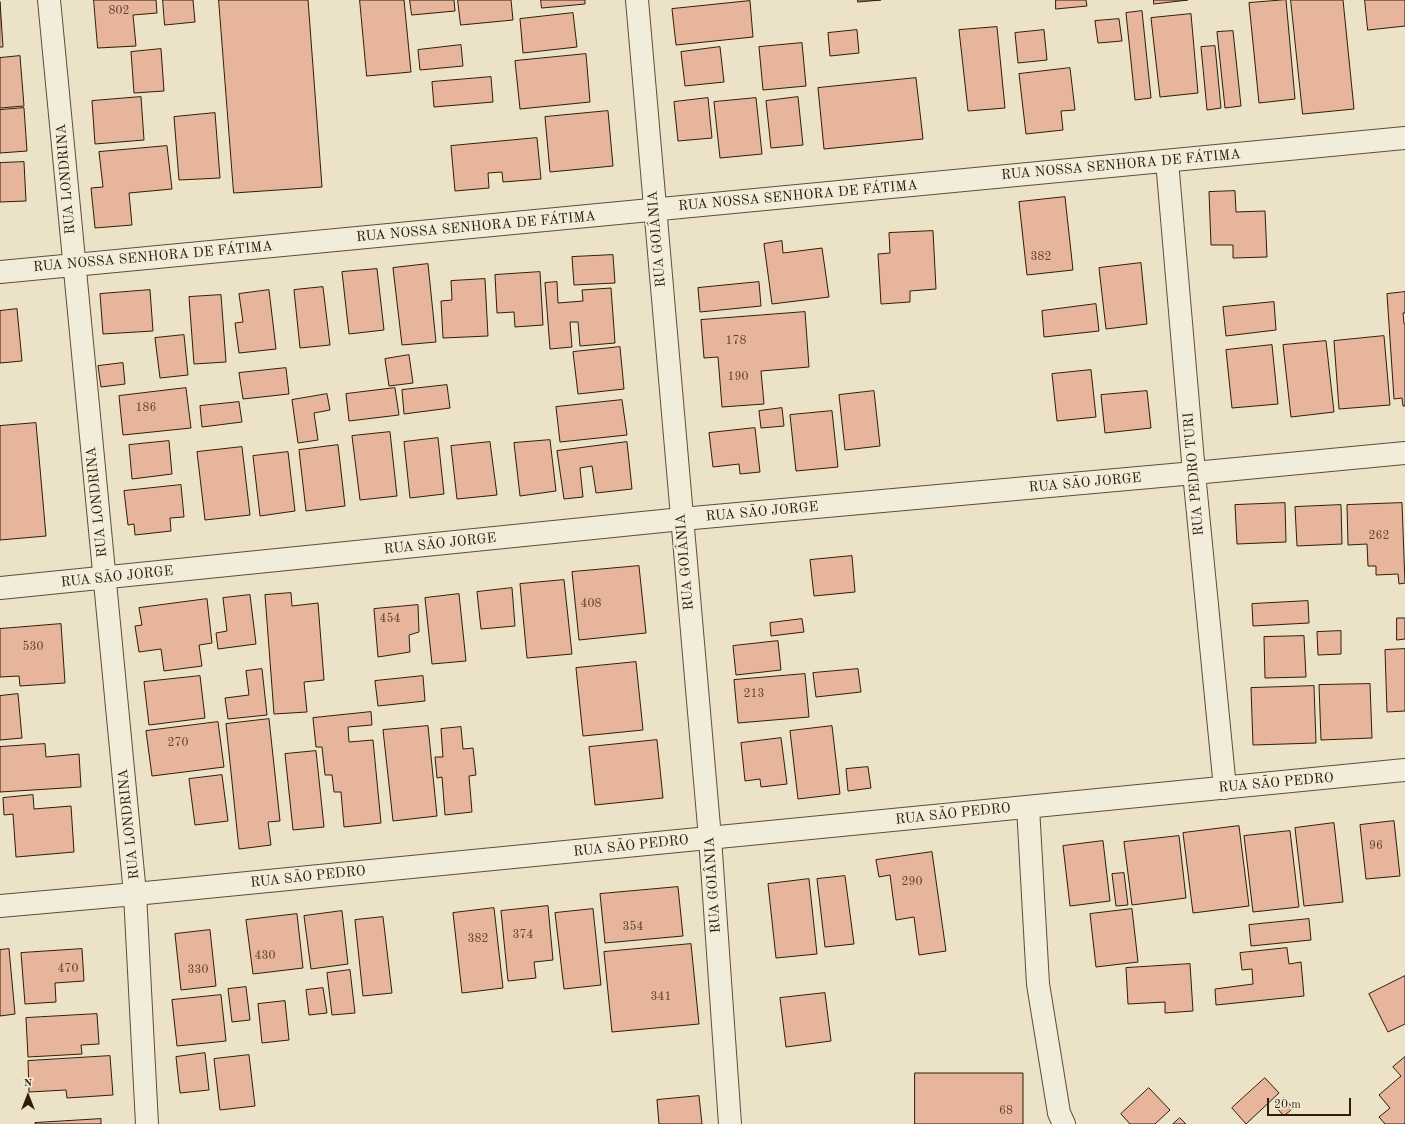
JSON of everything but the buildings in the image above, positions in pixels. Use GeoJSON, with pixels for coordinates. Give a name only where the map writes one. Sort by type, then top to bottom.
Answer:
{"type":"FeatureCollection","features":[{"type":"Feature","properties":{"kind":"street","name":"RUA LONDRINA"},"geometry":{"type":"LineString","coordinates":[[49,0],[135,894],[147,1124]]}},
{"type":"Feature","properties":{"kind":"street","name":"RUA GOIÂNIA"},"geometry":{"type":"LineString","coordinates":[[636,0],[710,838],[730,1124]]}},
{"type":"Feature","properties":{"kind":"street","name":"RUA NOSSA SENHORA DE FÁTIMA"},"geometry":{"type":"LineString","coordinates":[[0,272],[1405,138]]}},
{"type":"Feature","properties":{"kind":"street","name":"RUA PEDRO TURI"},"geometry":{"type":"LineString","coordinates":[[1167,161],[1194,473],[1225,788]]}},
{"type":"Feature","properties":{"kind":"street","name":"RUA SÃO JORGE"},"geometry":{"type":"LineString","coordinates":[[0,588],[104,579],[682,519],[1405,453]]}},
{"type":"Feature","properties":{"kind":"street","name":"RUA SÃO PEDRO"},"geometry":{"type":"LineString","coordinates":[[0,906],[1405,770]]}},
{"type":"Feature","properties":{"kind":"street"},"geometry":{"type":"LineString","coordinates":[[1028,807],[1038,984],[1059,1113],[1064,1124]]}}]}
